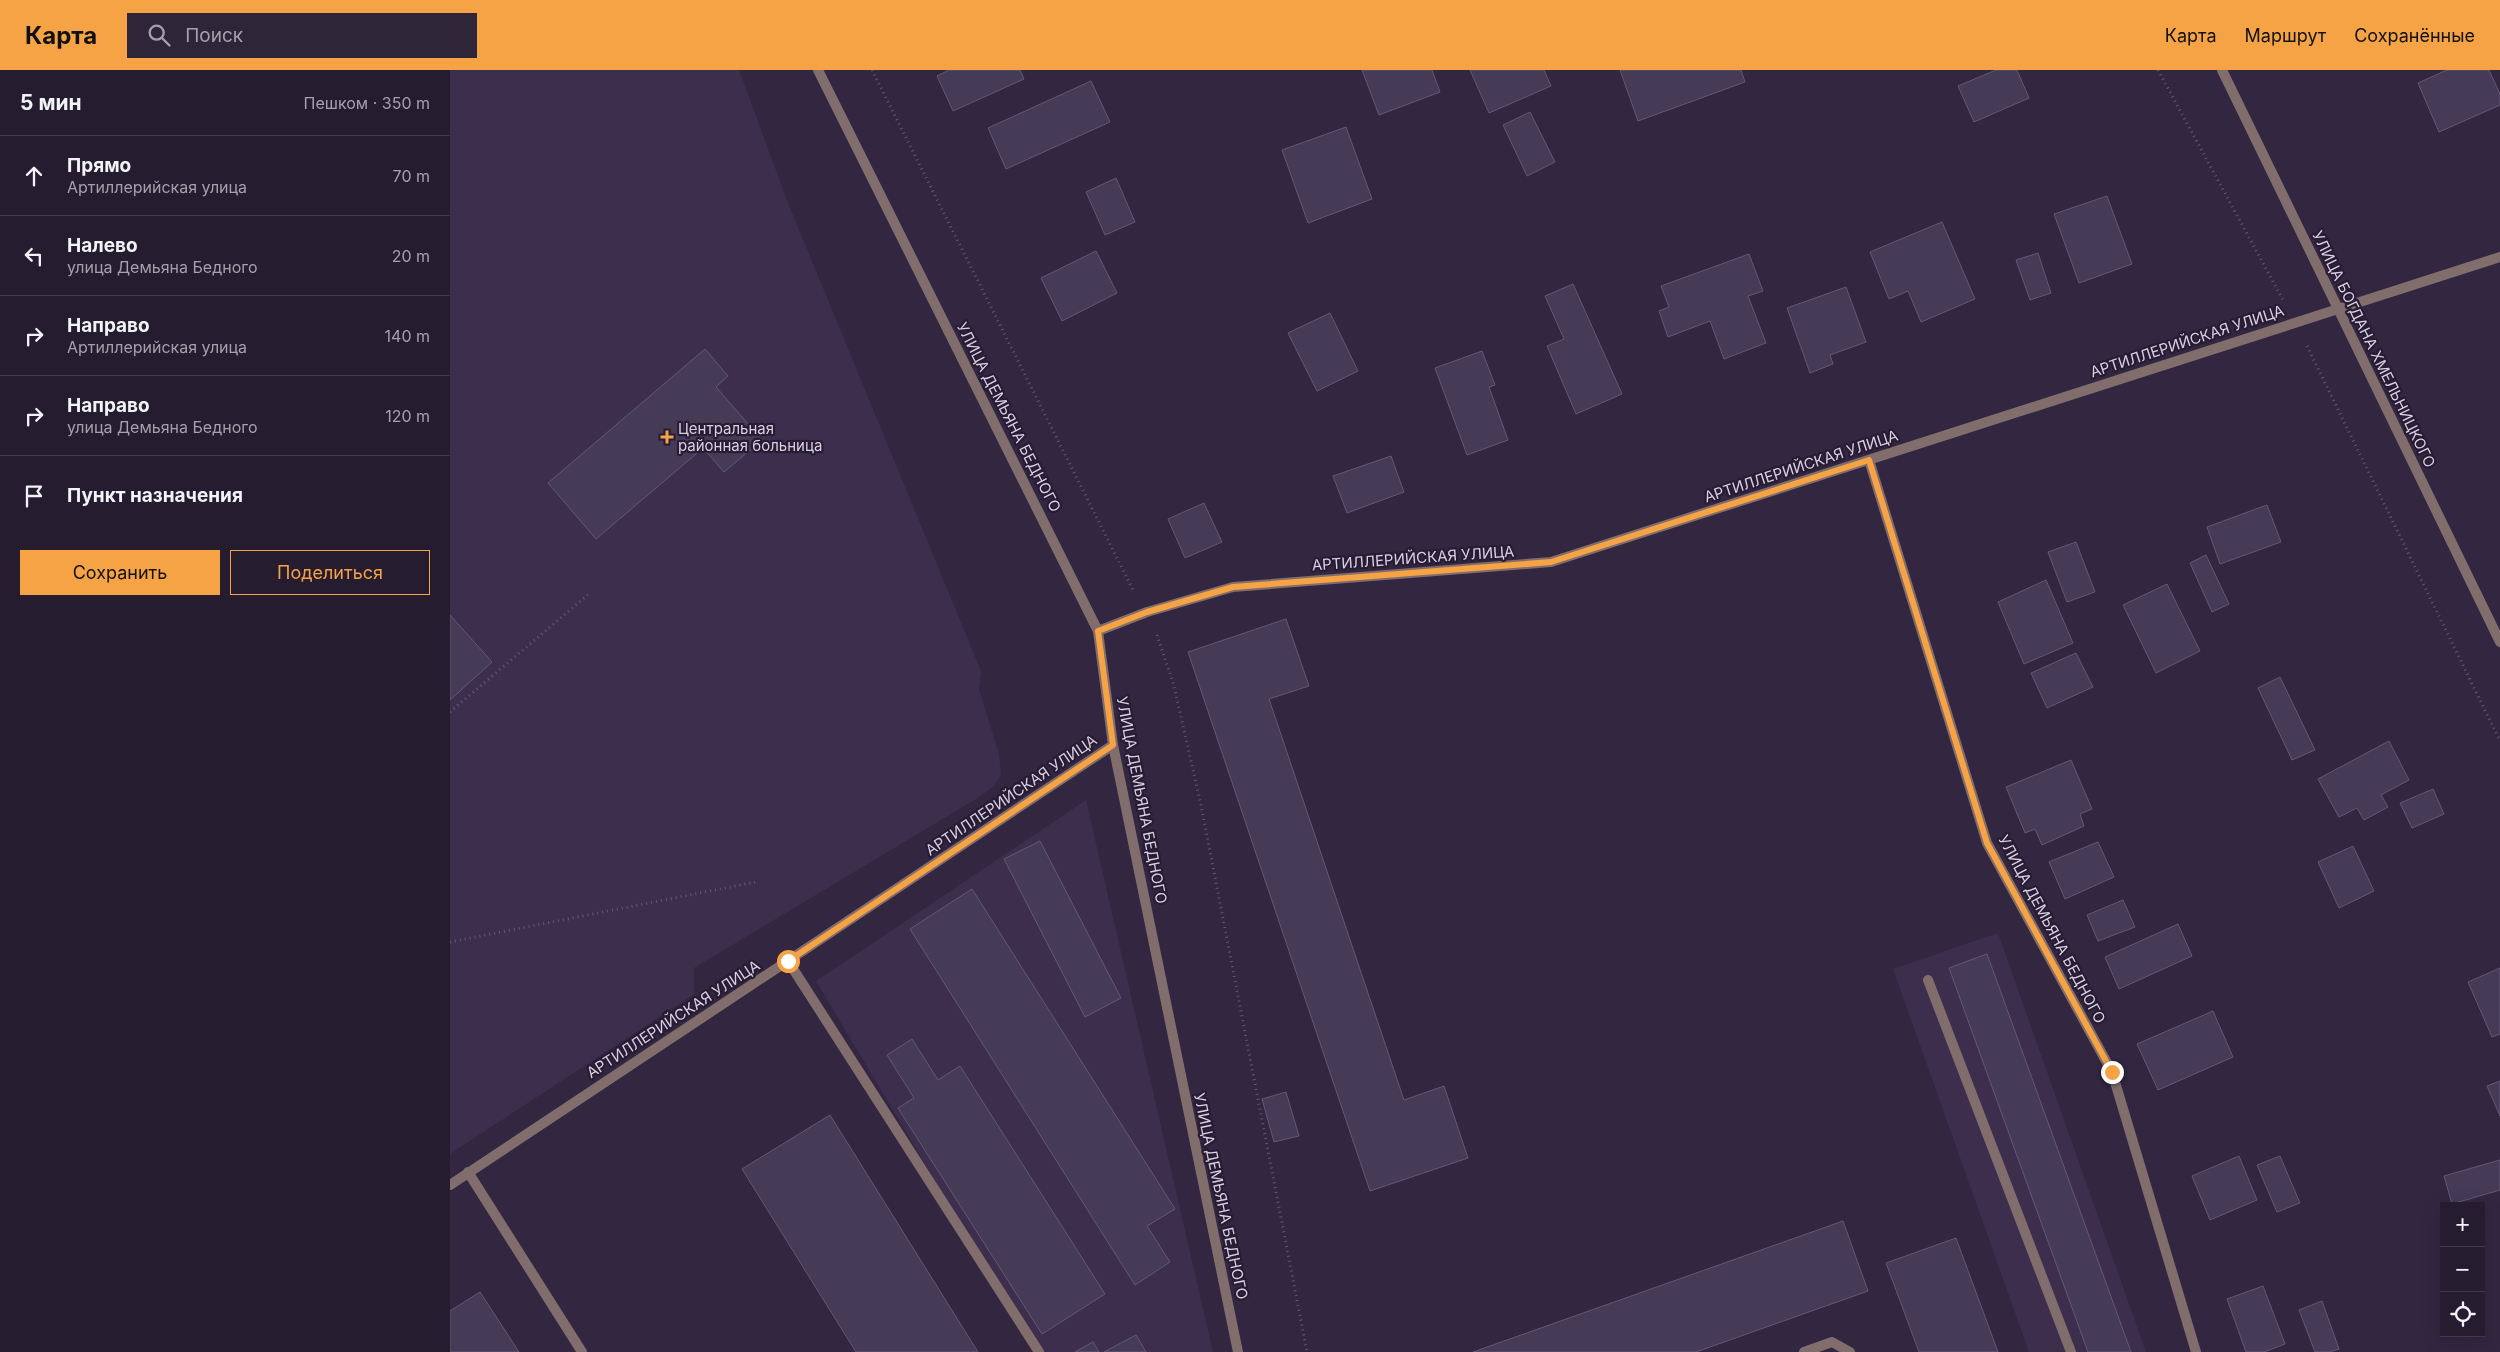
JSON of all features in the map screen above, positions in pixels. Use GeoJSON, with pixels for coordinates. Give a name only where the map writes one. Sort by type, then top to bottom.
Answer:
{"type":"FeatureCollection","features":[{"type":"Feature","properties":{"kind":"street","name":"УЛИЦА ДЕМЬЯНА БЕДНОГО"},"geometry":{"type":"LineString","coordinates":[[818,70],[1098,631],[1113,745],[1238,1352]]}},
{"type":"Feature","properties":{"kind":"street","name":"УЛИЦА БОГДАНА ХМЕЛЬНИЦКОГО"},"geometry":{"type":"LineString","coordinates":[[2222,70],[2500,642]]}},
{"type":"Feature","properties":{"kind":"street","name":"АРТИЛЛЕРИЙСКАЯ УЛИЦА"},"geometry":{"type":"LineString","coordinates":[[1098,631],[1147,612],[1233,587],[1551,562],[2500,257]]}},
{"type":"Feature","properties":{"kind":"street","name":"УЛИЦА ДЕМЬЯНА БЕДНОГО"},"geometry":{"type":"LineString","coordinates":[[1869,460],[1987,843],[2112,1072],[2196,1352]]}},
{"type":"Feature","properties":{"kind":"street","name":"АРТИЛЛЕРИЙСКАЯ УЛИЦА"},"geometry":{"type":"LineString","coordinates":[[450,1185],[1113,745]]}},
{"type":"Feature","properties":{"kind":"street"},"geometry":{"type":"LineString","coordinates":[[788,961],[1039,1352]]}},
{"type":"Feature","properties":{"kind":"street"},"geometry":{"type":"LineString","coordinates":[[1928,980],[2071,1352]]}},
{"type":"Feature","properties":{"kind":"street"},"geometry":{"type":"LineString","coordinates":[[468,1172],[582,1352]]}},
{"type":"Feature","properties":{"kind":"street"},"geometry":{"type":"LineString","coordinates":[[1804,1352],[1832,1342],[1850,1352]]}},
{"type":"Feature","properties":{"kind":"path"},"geometry":{"type":"LineString","coordinates":[[2158,70],[2295,322],[2500,740]]}},
{"type":"Feature","properties":{"kind":"path"},"geometry":{"type":"LineString","coordinates":[[450,712],[590,593]]}},
{"type":"Feature","properties":{"kind":"path"},"geometry":{"type":"LineString","coordinates":[[450,942],[756,882]]}},
{"type":"Feature","properties":{"kind":"shaded area","name":"Центральная районная больница"},"geometry":{"type":"Polygon","coordinates":[[[450,70],[739,70],[788,203],[981,671],[979,689],[999,754],[1001,775],[993,787],[976,799],[694,968],[694,994],[450,1154],[450,70]]]}},
{"type":"Feature","properties":{"kind":"shaded area"},"geometry":{"type":"Polygon","coordinates":[[[1086,800],[1213,1352],[1037,1352],[816,981],[1086,800]]]}},
{"type":"Feature","properties":{"kind":"shaded area"},"geometry":{"type":"Polygon","coordinates":[[[1998,933],[2146,1352],[2029,1352],[1893,969],[1998,933]]]}},
{"type":"Feature","properties":{"kind":"building"},"geometry":{"type":"Polygon","coordinates":[[[949,70],[1020,70],[1024,79],[953,111],[937,76],[949,70]]]}},
{"type":"Feature","properties":{"kind":"building"},"geometry":{"type":"Polygon","coordinates":[[[1362,70],[1432,70],[1440,92],[1379,115],[1362,70]]]}},
{"type":"Feature","properties":{"kind":"building"},"geometry":{"type":"Polygon","coordinates":[[[1470,70],[1544,70],[1551,86],[1489,113],[1470,70]]]}},
{"type":"Feature","properties":{"kind":"building"},"geometry":{"type":"Polygon","coordinates":[[[1620,70],[1741,70],[1745,82],[1638,121],[1620,70]]]}},
{"type":"Feature","properties":{"kind":"building"},"geometry":{"type":"Polygon","coordinates":[[[1996,70],[2017,70],[2029,98],[1974,122],[1958,86],[1996,70]]]}},
{"type":"Feature","properties":{"kind":"building"},"geometry":{"type":"Polygon","coordinates":[[[2447,70],[2489,70],[2500,94],[2500,105],[2439,132],[2418,83],[2447,70]]]}},
{"type":"Feature","properties":{"kind":"building"},"geometry":{"type":"Polygon","coordinates":[[[1091,81],[1110,122],[1006,169],[988,128],[1091,81]]]}},
{"type":"Feature","properties":{"kind":"building"},"geometry":{"type":"Polygon","coordinates":[[[1530,112],[1555,162],[1527,176],[1503,125],[1530,112]]]}},
{"type":"Feature","properties":{"kind":"building"},"geometry":{"type":"Polygon","coordinates":[[[1346,127],[1372,199],[1308,223],[1282,150],[1346,127]]]}},
{"type":"Feature","properties":{"kind":"building"},"geometry":{"type":"Polygon","coordinates":[[[1116,178],[1135,222],[1105,235],[1086,192],[1116,178]]]}},
{"type":"Feature","properties":{"kind":"building"},"geometry":{"type":"Polygon","coordinates":[[[2107,196],[2132,264],[2079,283],[2054,214],[2107,196]]]}},
{"type":"Feature","properties":{"kind":"building"},"geometry":{"type":"Polygon","coordinates":[[[1942,222],[1975,299],[1921,322],[1908,291],[1889,299],[1870,252],[1942,222]]]}},
{"type":"Feature","properties":{"kind":"building"},"geometry":{"type":"Polygon","coordinates":[[[1096,251],[1117,293],[1062,321],[1041,278],[1096,251]]]}},
{"type":"Feature","properties":{"kind":"building"},"geometry":{"type":"Polygon","coordinates":[[[2038,253],[2051,293],[2030,300],[2016,260],[2038,253]]]}},
{"type":"Feature","properties":{"kind":"building"},"geometry":{"type":"Polygon","coordinates":[[[1749,254],[1763,291],[1748,296],[1766,343],[1724,359],[1710,321],[1668,337],[1659,311],[1669,307],[1661,286],[1749,254]]]}},
{"type":"Feature","properties":{"kind":"building"},"geometry":{"type":"Polygon","coordinates":[[[1573,284],[1622,394],[1576,414],[1547,346],[1564,339],[1545,296],[1573,284]]]}},
{"type":"Feature","properties":{"kind":"building"},"geometry":{"type":"Polygon","coordinates":[[[1846,287],[1866,342],[1830,355],[1833,364],[1810,373],[1787,308],[1846,287]]]}},
{"type":"Feature","properties":{"kind":"building"},"geometry":{"type":"Polygon","coordinates":[[[1330,313],[1358,371],[1317,391],[1288,333],[1330,313]]]}},
{"type":"Feature","properties":{"kind":"building"},"geometry":{"type":"Polygon","coordinates":[[[705,349],[728,376],[716,387],[762,440],[724,472],[703,448],[596,539],[548,483],[705,349]]]}},
{"type":"Feature","properties":{"kind":"building"},"geometry":{"type":"Polygon","coordinates":[[[1482,351],[1495,385],[1489,387],[1508,440],[1467,455],[1435,368],[1482,351]]]}},
{"type":"Feature","properties":{"kind":"building"},"geometry":{"type":"Polygon","coordinates":[[[1391,456],[1404,492],[1347,513],[1333,476],[1391,456]]]}},
{"type":"Feature","properties":{"kind":"building"},"geometry":{"type":"Polygon","coordinates":[[[1204,503],[1222,542],[1185,558],[1168,519],[1204,503]]]}},
{"type":"Feature","properties":{"kind":"building"},"geometry":{"type":"Polygon","coordinates":[[[2267,505],[2281,542],[2220,564],[2207,527],[2267,505]]]}},
{"type":"Feature","properties":{"kind":"building"},"geometry":{"type":"Polygon","coordinates":[[[2076,542],[2095,592],[2067,602],[2048,552],[2076,542]]]}},
{"type":"Feature","properties":{"kind":"building"},"geometry":{"type":"Polygon","coordinates":[[[2206,555],[2229,604],[2212,612],[2190,563],[2206,555]]]}},
{"type":"Feature","properties":{"kind":"building"},"geometry":{"type":"Polygon","coordinates":[[[2046,580],[2073,643],[2024,664],[1998,602],[2046,580]]]}},
{"type":"Feature","properties":{"kind":"building"},"geometry":{"type":"Polygon","coordinates":[[[2167,584],[2200,651],[2156,673],[2123,605],[2167,584]]]}},
{"type":"Feature","properties":{"kind":"building"},"geometry":{"type":"Polygon","coordinates":[[[450,615],[492,662],[450,700],[450,615]]]}},
{"type":"Feature","properties":{"kind":"building"},"geometry":{"type":"Polygon","coordinates":[[[1286,619],[1309,686],[1269,699],[1404,1100],[1444,1086],[1468,1158],[1370,1191],[1188,652],[1286,619]]]}},
{"type":"Feature","properties":{"kind":"building"},"geometry":{"type":"Polygon","coordinates":[[[2076,653],[2093,687],[2047,708],[2031,673],[2076,653]]]}},
{"type":"Feature","properties":{"kind":"building"},"geometry":{"type":"Polygon","coordinates":[[[2280,677],[2315,750],[2292,760],[2258,688],[2280,677]]]}},
{"type":"Feature","properties":{"kind":"building"},"geometry":{"type":"Polygon","coordinates":[[[2389,741],[2409,780],[2381,795],[2388,807],[2364,820],[2357,808],[2339,817],[2318,779],[2389,741]]]}},
{"type":"Feature","properties":{"kind":"building"},"geometry":{"type":"Polygon","coordinates":[[[2071,760],[2092,809],[2080,814],[2084,826],[2042,845],[2035,829],[2025,833],[2006,787],[2071,760]]]}},
{"type":"Feature","properties":{"kind":"building"},"geometry":{"type":"Polygon","coordinates":[[[2433,789],[2444,814],[2412,828],[2400,803],[2433,789]]]}},
{"type":"Feature","properties":{"kind":"building"},"geometry":{"type":"Polygon","coordinates":[[[1040,841],[1121,998],[1085,1017],[1004,859],[1040,841]]]}},
{"type":"Feature","properties":{"kind":"building"},"geometry":{"type":"Polygon","coordinates":[[[2098,842],[2114,877],[2065,899],[2049,862],[2098,842]]]}},
{"type":"Feature","properties":{"kind":"building"},"geometry":{"type":"Polygon","coordinates":[[[2353,846],[2374,891],[2339,908],[2318,862],[2353,846]]]}},
{"type":"Feature","properties":{"kind":"building"},"geometry":{"type":"Polygon","coordinates":[[[972,889],[1175,1209],[1147,1226],[1170,1262],[1135,1285],[910,929],[972,889]]]}},
{"type":"Feature","properties":{"kind":"building"},"geometry":{"type":"Polygon","coordinates":[[[2123,900],[2135,927],[2098,941],[2087,915],[2123,900]]]}},
{"type":"Feature","properties":{"kind":"building"},"geometry":{"type":"Polygon","coordinates":[[[2178,924],[2192,956],[2119,989],[2105,957],[2178,924]]]}},
{"type":"Feature","properties":{"kind":"building"},"geometry":{"type":"Polygon","coordinates":[[[1987,954],[2131,1352],[2088,1352],[1949,968],[1987,954]]]}},
{"type":"Feature","properties":{"kind":"building"},"geometry":{"type":"Polygon","coordinates":[[[2500,968],[2500,1034],[2492,1037],[2468,982],[2500,968]]]}},
{"type":"Feature","properties":{"kind":"building"},"geometry":{"type":"Polygon","coordinates":[[[2213,1011],[2233,1057],[2158,1090],[2137,1044],[2213,1011]]]}},
{"type":"Feature","properties":{"kind":"building"},"geometry":{"type":"Polygon","coordinates":[[[912,1039],[938,1080],[960,1066],[1105,1294],[1042,1334],[898,1108],[914,1098],[887,1055],[912,1039]]]}},
{"type":"Feature","properties":{"kind":"building"},"geometry":{"type":"Polygon","coordinates":[[[2500,1081],[2500,1116],[2487,1086],[2500,1081]]]}},
{"type":"Feature","properties":{"kind":"building"},"geometry":{"type":"Polygon","coordinates":[[[1286,1092],[1299,1136],[1274,1142],[1262,1099],[1286,1092]]]}},
{"type":"Feature","properties":{"kind":"building"},"geometry":{"type":"Polygon","coordinates":[[[830,1115],[978,1352],[856,1352],[742,1169],[830,1115]]]}},
{"type":"Feature","properties":{"kind":"building"},"geometry":{"type":"Polygon","coordinates":[[[2239,1156],[2257,1200],[2210,1220],[2192,1176],[2239,1156]]]}},
{"type":"Feature","properties":{"kind":"building"},"geometry":{"type":"Polygon","coordinates":[[[2280,1156],[2300,1203],[2277,1212],[2257,1165],[2280,1156]]]}},
{"type":"Feature","properties":{"kind":"building"},"geometry":{"type":"Polygon","coordinates":[[[2500,1160],[2500,1190],[2459,1202],[2451,1202],[2444,1176],[2500,1160]]]}},
{"type":"Feature","properties":{"kind":"building"},"geometry":{"type":"Polygon","coordinates":[[[1843,1221],[1868,1291],[1696,1352],[1473,1352],[1843,1221]]]}},
{"type":"Feature","properties":{"kind":"building"},"geometry":{"type":"Polygon","coordinates":[[[1956,1238],[1998,1352],[1919,1352],[1886,1263],[1956,1238]]]}},
{"type":"Feature","properties":{"kind":"building"},"geometry":{"type":"Polygon","coordinates":[[[2263,1286],[2285,1344],[2264,1352],[2246,1352],[2227,1299],[2263,1286]]]}},
{"type":"Feature","properties":{"kind":"building"},"geometry":{"type":"Polygon","coordinates":[[[480,1292],[519,1352],[450,1352],[450,1311],[480,1292]]]}},
{"type":"Feature","properties":{"kind":"building"},"geometry":{"type":"Polygon","coordinates":[[[2322,1301],[2339,1349],[2329,1352],[2315,1352],[2299,1310],[2322,1301]]]}},
{"type":"Feature","properties":{"kind":"building"},"geometry":{"type":"Polygon","coordinates":[[[1136,1335],[1146,1352],[1104,1352],[1136,1335]]]}},
{"type":"Feature","properties":{"kind":"building"},"geometry":{"type":"Polygon","coordinates":[[[1093,1342],[1099,1352],[1075,1352],[1093,1342]]]}},
{"type":"Feature","properties":{"kind":"place","name":"Центральная районная больница"},"geometry":{"type":"Point","coordinates":[667,437]}},
{"type":"Feature","properties":{"kind":"route"},"geometry":{"type":"LineString","coordinates":[[788,961],[1113,745],[1098,631],[1147,612],[1233,587],[1551,562],[1869,460],[1987,843],[2112,1072]]}}]}
